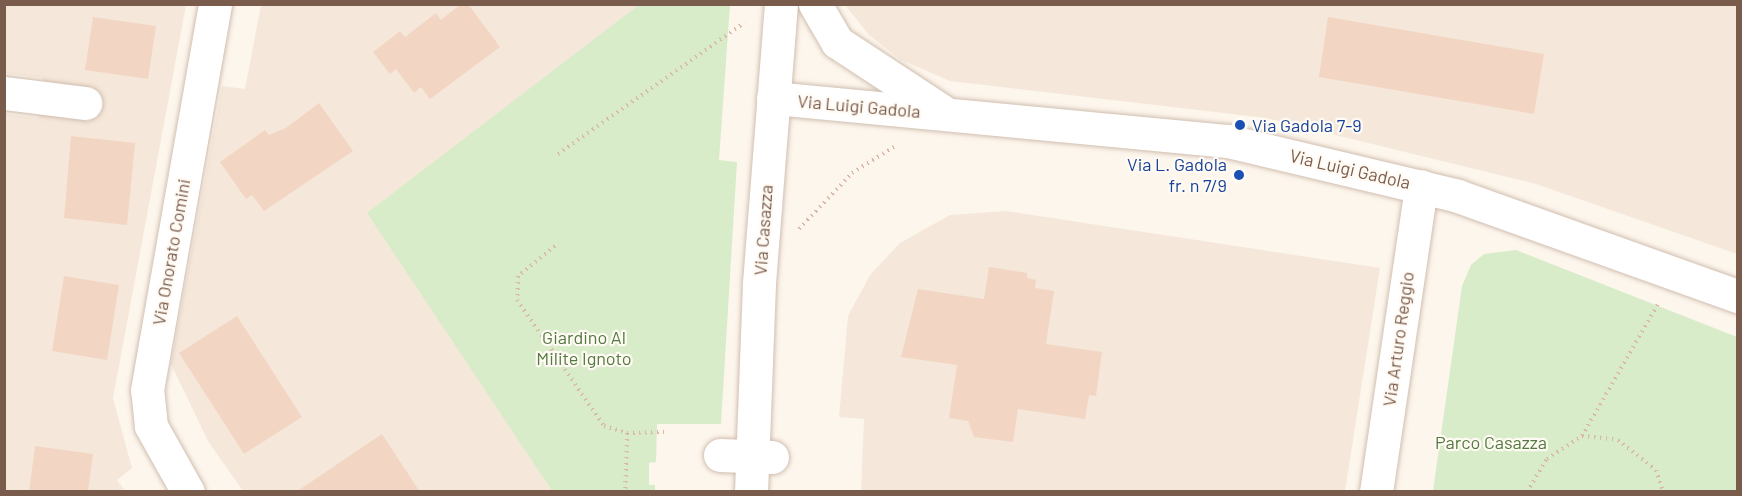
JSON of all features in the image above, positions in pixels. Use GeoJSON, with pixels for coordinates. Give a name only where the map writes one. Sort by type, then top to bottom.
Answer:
{"type":"FeatureCollection","features":[{"type":"Feature","properties":{"kind":"street","name":"Via Onorato Comini"},"geometry":{"type":"LineString","coordinates":[[188,492],[154,434],[147,390],[215,4]]}},
{"type":"Feature","properties":{"kind":"street","name":"Via Casazza"},"geometry":{"type":"LineString","coordinates":[[750,492],[748,456],[781,4]]}},
{"type":"Feature","properties":{"kind":"street","name":"Via Luigi Gadola"},"geometry":{"type":"LineString","coordinates":[[815,4],[837,42],[946,114]]}},
{"type":"Feature","properties":{"kind":"street"},"geometry":{"type":"LineString","coordinates":[[4,93],[85,103]]}},
{"type":"Feature","properties":{"kind":"street","name":"Via Luigi Gadola"},"geometry":{"type":"LineString","coordinates":[[773,98],[1228,141],[1421,186],[1660,264],[1737,296]]}},
{"type":"Feature","properties":{"kind":"street","name":"Via Arturo Reggio"},"geometry":{"type":"LineString","coordinates":[[1376,492],[1421,186]]}},
{"type":"Feature","properties":{"kind":"path"},"geometry":{"type":"LineString","coordinates":[[558,154],[752,19]]}},
{"type":"Feature","properties":{"kind":"path"},"geometry":{"type":"LineString","coordinates":[[792,238],[852,173],[946,114]]}},
{"type":"Feature","properties":{"kind":"path"},"geometry":{"type":"LineString","coordinates":[[555,246],[519,276],[517,300],[604,426],[627,433],[664,432]]}},
{"type":"Feature","properties":{"kind":"path"},"geometry":{"type":"LineString","coordinates":[[1527,492],[1546,459],[1581,436],[1661,299]]}},
{"type":"Feature","properties":{"kind":"path"},"geometry":{"type":"LineString","coordinates":[[625,492],[627,433]]}},
{"type":"Feature","properties":{"kind":"path"},"geometry":{"type":"LineString","coordinates":[[1581,436],[1618,440],[1656,470],[1664,492]]}},
{"type":"Feature","properties":{"kind":"shaded area"},"geometry":{"type":"Polygon","coordinates":[[[5,5],[186,5],[113,398],[132,468],[117,480],[125,491],[5,491],[5,114],[38,118],[43,78],[5,73],[5,5]]]}},
{"type":"Feature","properties":{"kind":"shaded area"},"geometry":{"type":"Polygon","coordinates":[[[261,5],[640,5],[368,213],[552,491],[243,491],[208,441],[171,364],[222,86],[245,89],[261,5]]]}},
{"type":"Feature","properties":{"kind":"shaded area"},"geometry":{"type":"Polygon","coordinates":[[[845,5],[1737,5],[1737,254],[1536,184],[1266,118],[950,81],[901,60],[869,35],[845,5]]]}},
{"type":"Feature","properties":{"kind":"shaded area"},"geometry":{"type":"Polygon","coordinates":[[[1006,211],[1380,268],[1345,491],[861,491],[864,419],[839,417],[848,316],[870,275],[900,243],[950,215],[1006,211]]]}},
{"type":"Feature","properties":{"kind":"green space","name":"Giardino Al Milite Ignoto"},"geometry":{"type":"Polygon","coordinates":[[[640,4],[730,5],[719,160],[737,162],[721,424],[657,424],[656,462],[649,463],[649,485],[655,485],[655,491],[552,491],[367,213],[640,4]]]}},
{"type":"Feature","properties":{"kind":"green space","name":"Parco Casazza"},"geometry":{"type":"Polygon","coordinates":[[[1516,250],[1737,337],[1737,491],[1433,491],[1462,286],[1471,265],[1484,254],[1516,250]]]}},
{"type":"Feature","properties":{"kind":"building"},"geometry":{"type":"Polygon","coordinates":[[[461,4],[468,4],[500,47],[430,99],[421,87],[414,93],[396,69],[390,74],[373,52],[400,31],[405,37],[436,13],[441,20],[461,4]]]}},
{"type":"Feature","properties":{"kind":"building"},"geometry":{"type":"Polygon","coordinates":[[[93,17],[156,26],[148,79],[85,70],[93,17]]]}},
{"type":"Feature","properties":{"kind":"building"},"geometry":{"type":"Polygon","coordinates":[[[1328,17],[1544,54],[1534,114],[1319,77],[1328,17]]]}},
{"type":"Feature","properties":{"kind":"building"},"geometry":{"type":"Polygon","coordinates":[[[319,103],[353,151],[264,211],[252,195],[246,199],[220,162],[265,130],[269,135],[286,128],[319,103]]]}},
{"type":"Feature","properties":{"kind":"building"},"geometry":{"type":"Polygon","coordinates":[[[71,136],[135,143],[127,225],[64,218],[71,136]]]}},
{"type":"Feature","properties":{"kind":"building"},"geometry":{"type":"Polygon","coordinates":[[[989,267],[1027,273],[1027,278],[1036,280],[1035,288],[1054,291],[1046,344],[1102,352],[1096,396],[1089,395],[1085,419],[1018,409],[1013,442],[974,437],[968,421],[949,418],[957,365],[901,357],[918,289],[984,299],[989,267]]]}},
{"type":"Feature","properties":{"kind":"building"},"geometry":{"type":"Polygon","coordinates":[[[64,276],[119,285],[107,360],[52,351],[64,276]]]}},
{"type":"Feature","properties":{"kind":"building"},"geometry":{"type":"Polygon","coordinates":[[[237,316],[302,417],[244,454],[179,353],[237,316]]]}},
{"type":"Feature","properties":{"kind":"building"},"geometry":{"type":"Polygon","coordinates":[[[382,434],[420,492],[296,492],[382,434]]]}},
{"type":"Feature","properties":{"kind":"building"},"geometry":{"type":"Polygon","coordinates":[[[35,446],[93,454],[88,492],[29,492],[35,446]]]}},
{"type":"Feature","properties":{"kind":"place","name":"Via Gadola 7-9"},"geometry":{"type":"Point","coordinates":[1240,125]}},
{"type":"Feature","properties":{"kind":"place","name":"Via L. Gadola fr. n 7/9"},"geometry":{"type":"Point","coordinates":[1239,175]}}]}
